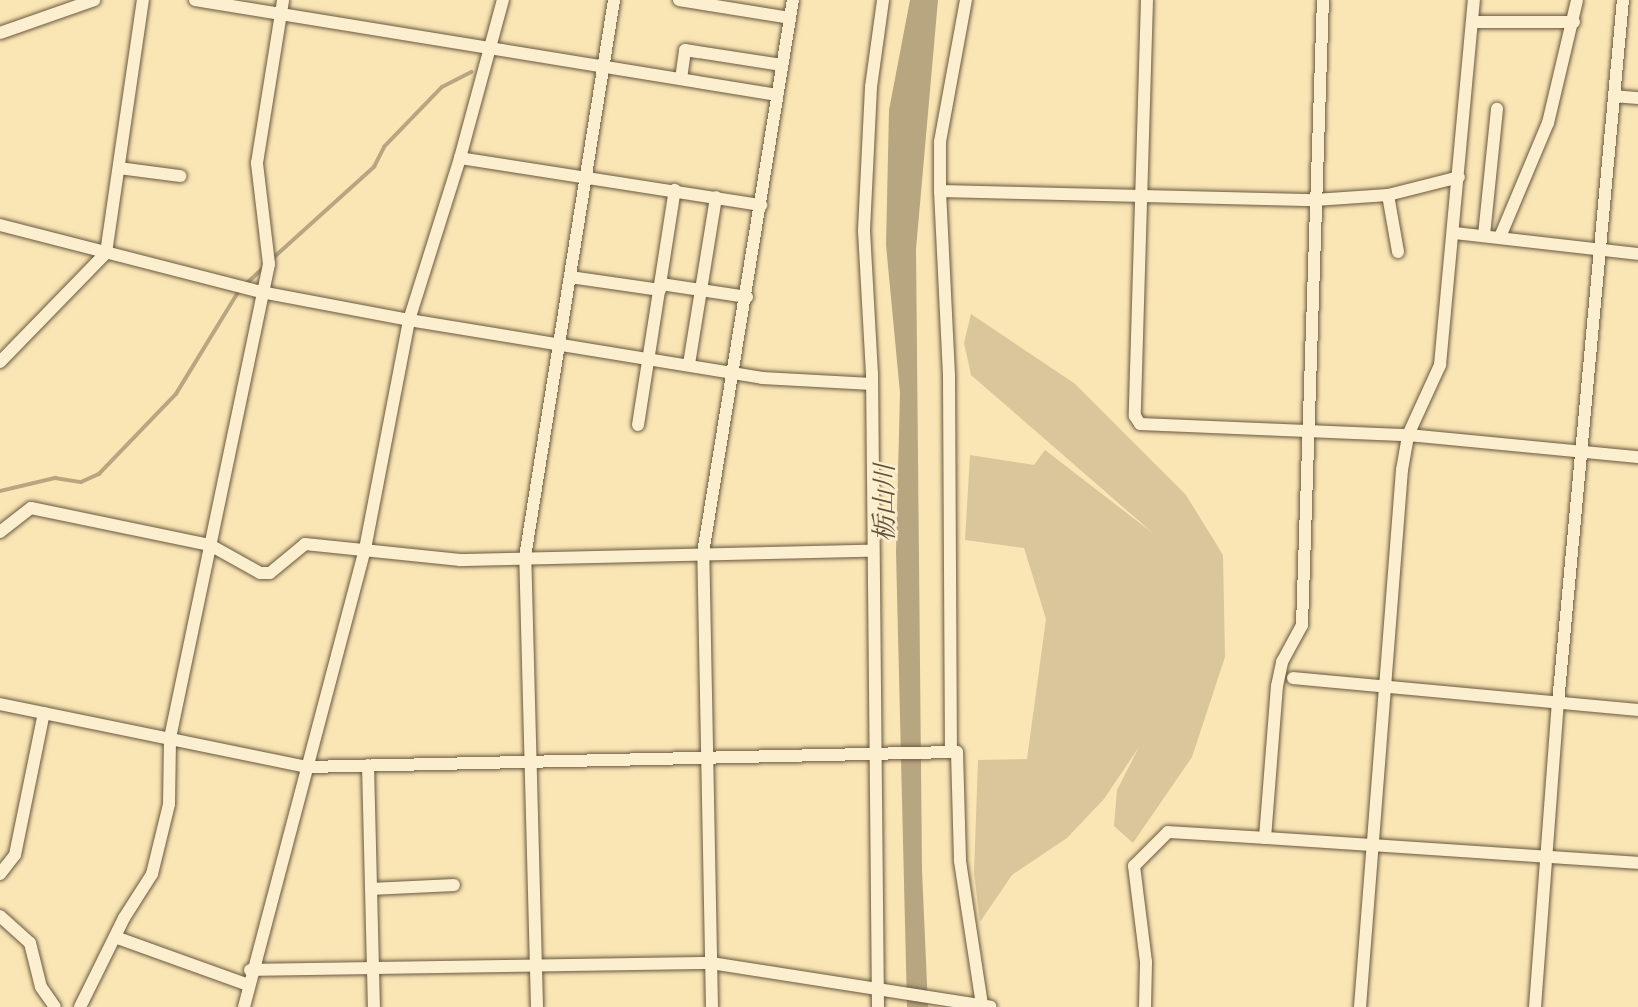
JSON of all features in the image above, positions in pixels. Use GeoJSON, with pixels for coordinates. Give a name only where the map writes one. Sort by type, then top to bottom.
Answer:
{"type":"FeatureCollection","features":[{"type":"Feature","properties":{"kind":"street"},"geometry":{"type":"LineString","coordinates":[[0,33],[94,0]]}},
{"type":"Feature","properties":{"kind":"street"},"geometry":{"type":"LineString","coordinates":[[0,362],[106,253],[143,0]]}},
{"type":"Feature","properties":{"kind":"street"},"geometry":{"type":"LineString","coordinates":[[195,0],[281,6],[492,49],[777,95]]}},
{"type":"Feature","properties":{"kind":"street"},"geometry":{"type":"LineString","coordinates":[[244,1007],[250,970],[365,549],[409,320],[460,158],[492,49],[503,0]]}},
{"type":"Feature","properties":{"kind":"street"},"geometry":{"type":"LineString","coordinates":[[537,1007],[525,557],[614,0]]}},
{"type":"Feature","properties":{"kind":"street"},"geometry":{"type":"LineString","coordinates":[[679,0],[790,18]]}},
{"type":"Feature","properties":{"kind":"street"},"geometry":{"type":"LineString","coordinates":[[712,1007],[703,553],[735,372],[793,0]]}},
{"type":"Feature","properties":{"kind":"street"},"geometry":{"type":"LineString","coordinates":[[878,1007],[872,384],[864,230],[870,87],[883,0]]}},
{"type":"Feature","properties":{"kind":"street"},"geometry":{"type":"LineString","coordinates":[[951,752],[949,377],[940,142],[966,0]]}},
{"type":"Feature","properties":{"kind":"street"},"geometry":{"type":"LineString","coordinates":[[1147,0],[1135,416],[1140,424],[1408,435],[1583,454],[1638,457]]}},
{"type":"Feature","properties":{"kind":"street"},"geometry":{"type":"LineString","coordinates":[[1265,838],[1276,686],[1282,662],[1302,625],[1323,0]]}},
{"type":"Feature","properties":{"kind":"street"},"geometry":{"type":"LineString","coordinates":[[1360,1007],[1382,685],[1408,435],[1440,365],[1474,0]]}},
{"type":"Feature","properties":{"kind":"street"},"geometry":{"type":"LineString","coordinates":[[1500,237],[1548,123],[1574,22],[1577,0]]}},
{"type":"Feature","properties":{"kind":"street"},"geometry":{"type":"LineString","coordinates":[[1535,1007],[1558,703],[1623,0]]}},
{"type":"Feature","properties":{"kind":"street"},"geometry":{"type":"LineString","coordinates":[[80,1007],[115,937],[152,874],[169,804],[170,738],[261,292],[269,264],[257,163],[281,6]]}},
{"type":"Feature","properties":{"kind":"street"},"geometry":{"type":"LineString","coordinates":[[1472,22],[1574,22]]}},
{"type":"Feature","properties":{"kind":"street"},"geometry":{"type":"LineString","coordinates":[[681,79],[685,50],[782,65]]}},
{"type":"Feature","properties":{"kind":"street"},"geometry":{"type":"LineString","coordinates":[[1614,96],[1638,98]]}},
{"type":"Feature","properties":{"kind":"street"},"geometry":{"type":"LineString","coordinates":[[1484,235],[1497,109]]}},
{"type":"Feature","properties":{"kind":"street"},"geometry":{"type":"LineString","coordinates":[[460,158],[761,205]]}},
{"type":"Feature","properties":{"kind":"street"},"geometry":{"type":"LineString","coordinates":[[118,168],[180,176]]}},
{"type":"Feature","properties":{"kind":"street"},"geometry":{"type":"LineString","coordinates":[[940,191],[1315,200],[1388,195],[1459,177]]}},
{"type":"Feature","properties":{"kind":"street"},"geometry":{"type":"LineString","coordinates":[[638,425],[675,190]]}},
{"type":"Feature","properties":{"kind":"street"},"geometry":{"type":"LineString","coordinates":[[1388,195],[1398,252]]}},
{"type":"Feature","properties":{"kind":"street"},"geometry":{"type":"LineString","coordinates":[[689,364],[716,197]]}},
{"type":"Feature","properties":{"kind":"street"},"geometry":{"type":"LineString","coordinates":[[0,225],[261,292],[409,320],[762,378],[872,384]]}},
{"type":"Feature","properties":{"kind":"street"},"geometry":{"type":"LineString","coordinates":[[1454,233],[1638,254]]}},
{"type":"Feature","properties":{"kind":"street"},"geometry":{"type":"LineString","coordinates":[[570,277],[747,297]]}},
{"type":"Feature","properties":{"kind":"street"},"geometry":{"type":"LineString","coordinates":[[0,531],[32,508],[210,545],[260,573],[270,573],[305,544],[460,560],[872,551]]}},
{"type":"Feature","properties":{"kind":"street"},"geometry":{"type":"LineString","coordinates":[[1293,678],[1638,710]]}},
{"type":"Feature","properties":{"kind":"street"},"geometry":{"type":"LineString","coordinates":[[0,704],[307,767],[705,755],[957,752],[960,861],[986,1006],[711,963],[250,970]]}},
{"type":"Feature","properties":{"kind":"street"},"geometry":{"type":"LineString","coordinates":[[0,874],[15,855],[44,713]]}},
{"type":"Feature","properties":{"kind":"street"},"geometry":{"type":"LineString","coordinates":[[368,765],[374,1007]]}},
{"type":"Feature","properties":{"kind":"street"},"geometry":{"type":"LineString","coordinates":[[1145,1007],[1146,962],[1134,866],[1168,832],[1638,863]]}},
{"type":"Feature","properties":{"kind":"street"},"geometry":{"type":"LineString","coordinates":[[371,889],[454,885]]}},
{"type":"Feature","properties":{"kind":"street"},"geometry":{"type":"LineString","coordinates":[[0,916],[30,943],[41,987],[55,1007]]}},
{"type":"Feature","properties":{"kind":"street"},"geometry":{"type":"LineString","coordinates":[[115,937],[248,985]]}},
{"type":"Feature","properties":{"kind":"shaded area"},"geometry":{"type":"Polygon","coordinates":[[[910,0],[938,0],[916,249],[922,870],[928,1007],[907,1007],[896,552],[900,393],[886,245],[889,110],[910,0]]]}},
{"type":"Feature","properties":{"kind":"shaded area"},"geometry":{"type":"Polygon","coordinates":[[[971,314],[1074,383],[1186,495],[1223,555],[1225,657],[1192,757],[1133,843],[1114,826],[1117,790],[1139,747],[1104,799],[1067,838],[1012,875],[980,922],[974,873],[978,760],[1027,759],[1046,619],[1024,548],[965,540],[970,455],[1034,465],[1045,450],[1154,534],[971,375],[964,343],[971,314]]]}},
{"type":"Feature","properties":{"kind":"waterway"},"geometry":{"type":"LineString","coordinates":[[271,260],[374,167],[384,147],[442,87],[471,72]]}},
{"type":"Feature","properties":{"kind":"waterway"},"geometry":{"type":"LineString","coordinates":[[246,284],[263,268]]}},
{"type":"Feature","properties":{"kind":"waterway"},"geometry":{"type":"LineString","coordinates":[[0,491],[55,478],[81,482],[99,474],[176,394],[240,289]]}},
{"type":"Feature","properties":{"kind":"water label","name":"栃山川"},"geometry":{"type":"Point","coordinates":[885,503]}}]}
